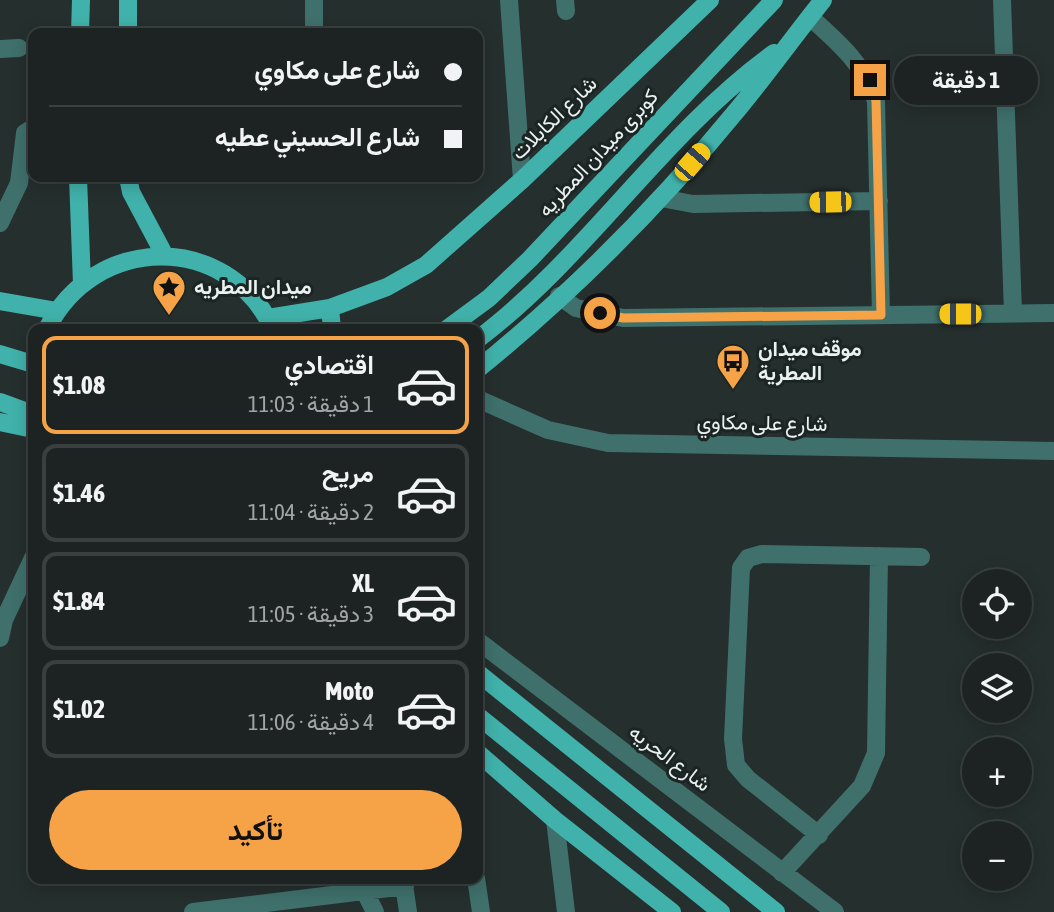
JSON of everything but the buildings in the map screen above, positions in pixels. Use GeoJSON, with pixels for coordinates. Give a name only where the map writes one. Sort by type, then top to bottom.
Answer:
{"type":"FeatureCollection","features":[{"type":"Feature","properties":{"kind":"main road"},"geometry":{"type":"LineString","coordinates":[[80,28],[81,0]]}},
{"type":"Feature","properties":{"kind":"main road"},"geometry":{"type":"LineString","coordinates":[[128,0],[128,28]]}},
{"type":"Feature","properties":{"kind":"main road","name":"شارع الكابلات"},"geometry":{"type":"LineString","coordinates":[[270,324],[330,308],[387,287],[426,265],[522,180],[710,0]]}},
{"type":"Feature","properties":{"kind":"main road","name":"كوبرى ميدان المطريه"},"geometry":{"type":"LineString","coordinates":[[454,324],[489,298],[530,258],[774,0]]}},
{"type":"Feature","properties":{"kind":"main road"},"geometry":{"type":"LineString","coordinates":[[483,364],[661,198],[739,108],[824,0]]}},
{"type":"Feature","properties":{"kind":"main road"},"geometry":{"type":"LineString","coordinates":[[483,335],[549,278],[723,94],[791,40]]}},
{"type":"Feature","properties":{"kind":"main road"},"geometry":{"type":"LineString","coordinates":[[78,182],[82,284]]}},
{"type":"Feature","properties":{"kind":"main road"},"geometry":{"type":"LineString","coordinates":[[129,182],[131,192],[165,256]]}},
{"type":"Feature","properties":{"kind":"main road"},"geometry":{"type":"LineString","coordinates":[[50,324],[57,311],[82,284],[121,262],[165,256],[196,261],[225,274],[256,301],[270,324]]}},
{"type":"Feature","properties":{"kind":"main road"},"geometry":{"type":"LineString","coordinates":[[0,301],[57,311]]}},
{"type":"Feature","properties":{"kind":"main road"},"geometry":{"type":"LineString","coordinates":[[330,308],[332,324]]}},
{"type":"Feature","properties":{"kind":"main road"},"geometry":{"type":"LineString","coordinates":[[0,355],[28,363]]}},
{"type":"Feature","properties":{"kind":"main road"},"geometry":{"type":"LineString","coordinates":[[0,402],[28,412]]}},
{"type":"Feature","properties":{"kind":"main road"},"geometry":{"type":"LineString","coordinates":[[0,422],[28,428]]}},
{"type":"Feature","properties":{"kind":"main road"},"geometry":{"type":"LineString","coordinates":[[483,677],[776,912]]}},
{"type":"Feature","properties":{"kind":"main road"},"geometry":{"type":"LineString","coordinates":[[483,720],[721,912]]}},
{"type":"Feature","properties":{"kind":"main road"},"geometry":{"type":"LineString","coordinates":[[483,757],[555,820],[672,912]]}},
{"type":"Feature","properties":{"kind":"street"},"geometry":{"type":"LineString","coordinates":[[314,0],[314,28]]}},
{"type":"Feature","properties":{"kind":"street"},"geometry":{"type":"LineString","coordinates":[[509,0],[522,180]]}},
{"type":"Feature","properties":{"kind":"street"},"geometry":{"type":"LineString","coordinates":[[1002,0],[1013,313]]}},
{"type":"Feature","properties":{"kind":"street"},"geometry":{"type":"LineString","coordinates":[[810,17],[852,56],[870,80],[876,101],[881,315]]}},
{"type":"Feature","properties":{"kind":"street"},"geometry":{"type":"LineString","coordinates":[[0,50],[19,48]]}},
{"type":"Feature","properties":{"kind":"street"},"geometry":{"type":"LineString","coordinates":[[0,223],[19,183],[25,133],[28,131]]}},
{"type":"Feature","properties":{"kind":"street"},"geometry":{"type":"LineString","coordinates":[[661,198],[693,204],[879,201]]}},
{"type":"Feature","properties":{"kind":"street"},"geometry":{"type":"LineString","coordinates":[[559,296],[576,308],[623,318],[1054,313]]}},
{"type":"Feature","properties":{"kind":"street","name":"شارع على مكاوي"},"geometry":{"type":"LineString","coordinates":[[483,401],[548,430],[608,443],[1054,451]]}},
{"type":"Feature","properties":{"kind":"street"},"geometry":{"type":"LineString","coordinates":[[819,835],[748,779],[736,765],[733,739],[741,568],[748,558],[762,554],[921,557]]}},
{"type":"Feature","properties":{"kind":"street"},"geometry":{"type":"LineString","coordinates":[[782,873],[862,786],[876,753],[879,556]]}},
{"type":"Feature","properties":{"kind":"street"},"geometry":{"type":"LineString","coordinates":[[0,638],[2,620],[28,568]]}},
{"type":"Feature","properties":{"kind":"street","name":"شارع الحريه"},"geometry":{"type":"LineString","coordinates":[[483,645],[835,912]]}},
{"type":"Feature","properties":{"kind":"street"},"geometry":{"type":"LineString","coordinates":[[555,820],[566,912]]}},
{"type":"Feature","properties":{"kind":"street"},"geometry":{"type":"LineString","coordinates":[[404,884],[408,912]]}},
{"type":"Feature","properties":{"kind":"street"},"geometry":{"type":"LineString","coordinates":[[477,884],[481,912]]}},
{"type":"Feature","properties":{"kind":"street"},"geometry":{"type":"LineString","coordinates":[[193,912],[361,885],[374,912]]}},
{"type":"Feature","properties":{"kind":"place","name":"ميدان المطريه"},"geometry":{"type":"Point","coordinates":[169,317]}},
{"type":"Feature","properties":{"kind":"place","name":"موقف ميدان المطرية"},"geometry":{"type":"Point","coordinates":[733,391]}},
{"type":"Feature","properties":{"kind":"route"},"geometry":{"type":"LineString","coordinates":[[600,313],[623,318],[881,315],[876,101],[870,80]]}}]}
